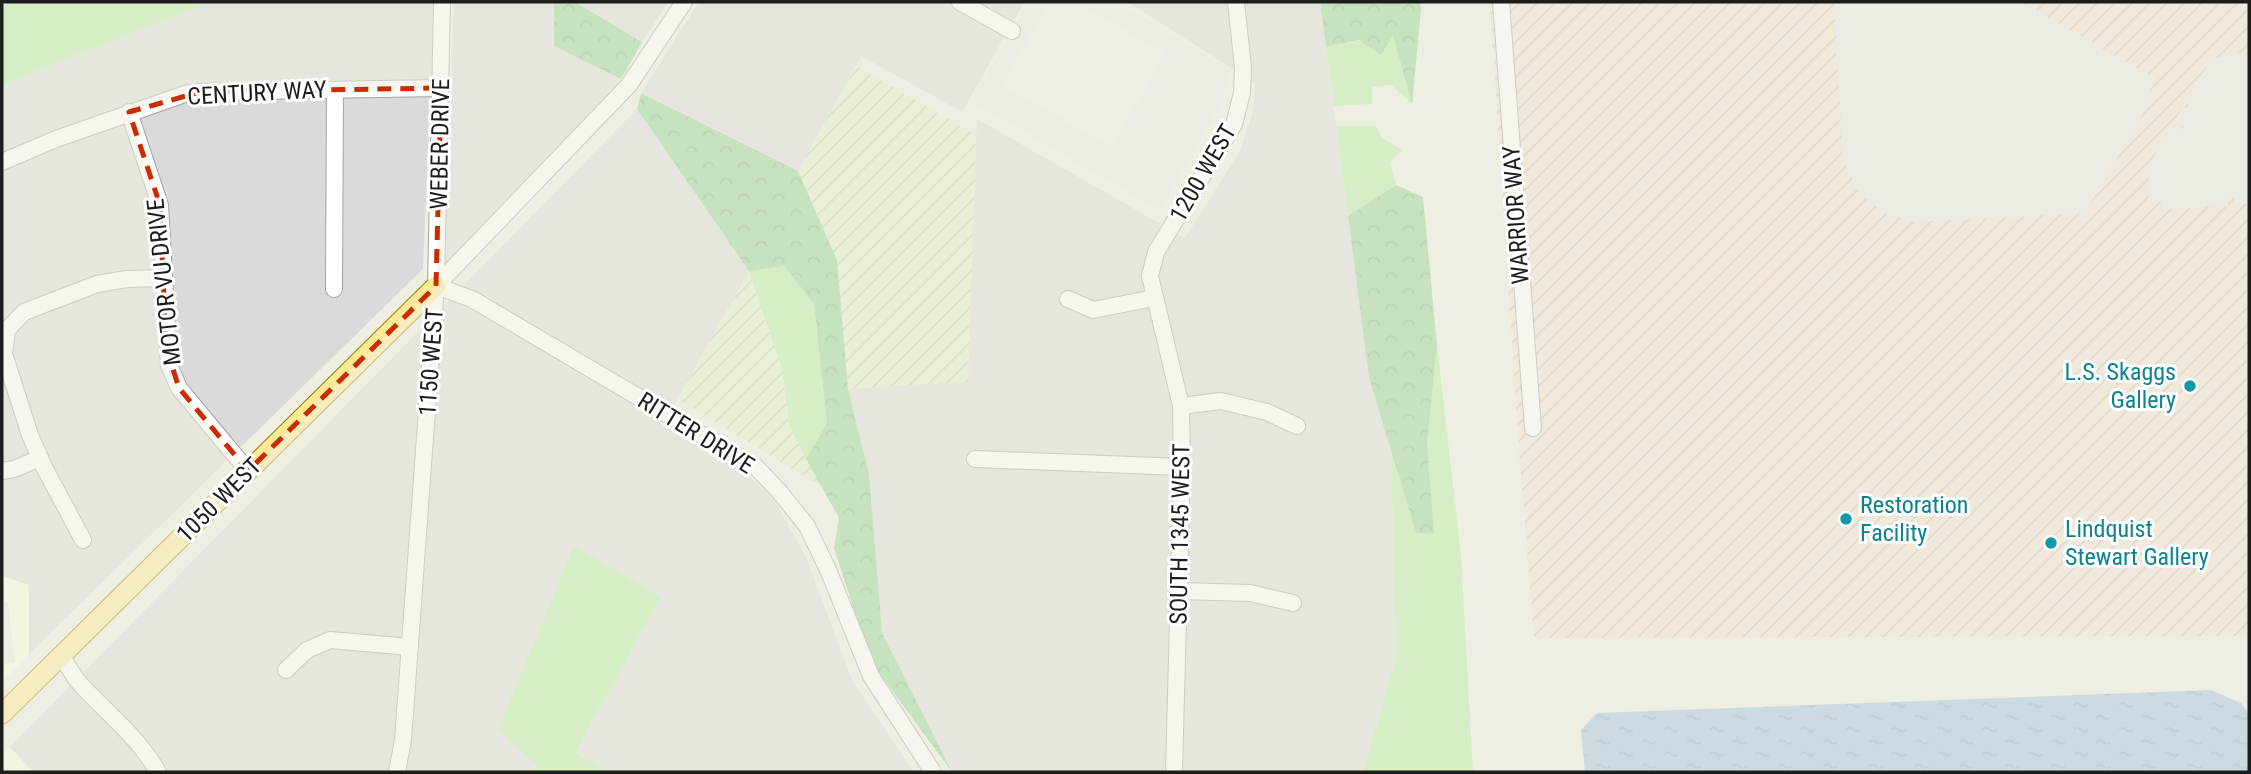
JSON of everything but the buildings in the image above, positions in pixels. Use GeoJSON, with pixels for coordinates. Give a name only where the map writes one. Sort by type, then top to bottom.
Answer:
{"type":"FeatureCollection","features":[{"type":"Feature","properties":{"kind":"main road","name":"1050 WEST"},"geometry":{"type":"LineString","coordinates":[[2,714],[436,286]]}},
{"type":"Feature","properties":{"kind":"street","name":"WEBER DRIVE"},"geometry":{"type":"LineString","coordinates":[[436,286],[442,2]]}},
{"type":"Feature","properties":{"kind":"street","name":"1150 WEST"},"geometry":{"type":"LineString","coordinates":[[397,772],[410,647],[436,286],[629,85],[684,2]]}},
{"type":"Feature","properties":{"kind":"street"},"geometry":{"type":"LineString","coordinates":[[960,2],[1013,31]]}},
{"type":"Feature","properties":{"kind":"street","name":"1200 WEST"},"geometry":{"type":"LineString","coordinates":[[1154,298],[1150,276],[1156,252],[1234,124],[1242,93],[1243,68],[1236,2]]}},
{"type":"Feature","properties":{"kind":"street","name":"WARRIOR WAY"},"geometry":{"type":"LineString","coordinates":[[1501,2],[1533,428]]}},
{"type":"Feature","properties":{"kind":"street","name":"CENTURY WAY"},"geometry":{"type":"LineString","coordinates":[[2,162],[56,139],[185,94],[441,88]]}},
{"type":"Feature","properties":{"kind":"street"},"geometry":{"type":"LineString","coordinates":[[334,289],[335,90]]}},
{"type":"Feature","properties":{"kind":"street","name":"MOTOR VU DRIVE"},"geometry":{"type":"LineString","coordinates":[[129,112],[160,205],[169,366],[179,388],[248,471]]}},
{"type":"Feature","properties":{"kind":"street"},"geometry":{"type":"LineString","coordinates":[[83,540],[30,435],[4,354],[7,330],[23,312],[97,284],[127,279],[164,278]]}},
{"type":"Feature","properties":{"kind":"street","name":"RITTER DRIVE"},"geometry":{"type":"LineString","coordinates":[[436,286],[472,299],[755,466],[807,526],[829,572],[871,676],[933,772]]}},
{"type":"Feature","properties":{"kind":"street"},"geometry":{"type":"LineString","coordinates":[[1068,299],[1093,310],[1154,298]]}},
{"type":"Feature","properties":{"kind":"street","name":"SOUTH 1345 WEST"},"geometry":{"type":"LineString","coordinates":[[1154,298],[1181,406],[1182,467],[1174,772]]}},
{"type":"Feature","properties":{"kind":"street"},"geometry":{"type":"LineString","coordinates":[[1181,406],[1220,401],[1267,412],[1297,426]]}},
{"type":"Feature","properties":{"kind":"street"},"geometry":{"type":"LineString","coordinates":[[2,471],[40,458]]}},
{"type":"Feature","properties":{"kind":"street"},"geometry":{"type":"LineString","coordinates":[[975,459],[1182,467]]}},
{"type":"Feature","properties":{"kind":"street"},"geometry":{"type":"LineString","coordinates":[[1179,591],[1250,593],[1293,603]]}},
{"type":"Feature","properties":{"kind":"street"},"geometry":{"type":"LineString","coordinates":[[286,670],[307,650],[330,640],[410,647]]}},
{"type":"Feature","properties":{"kind":"street"},"geometry":{"type":"LineString","coordinates":[[61,655],[80,684],[149,755],[158,772]]}},
{"type":"Feature","properties":{"kind":"highlighted area"},"geometry":{"type":"Polygon","coordinates":[[[441,88],[436,286],[248,471],[179,388],[166,347],[160,205],[129,112],[200,92],[441,88]]]}},
{"type":"Feature","properties":{"kind":"shaded area"},"geometry":{"type":"Polygon","coordinates":[[[210,2],[434,2],[423,269],[29,654],[29,585],[2,576],[2,85],[210,2]]]}},
{"type":"Feature","properties":{"kind":"shaded area"},"geometry":{"type":"Polygon","coordinates":[[[454,2],[554,2],[554,46],[621,79],[444,266],[454,2]]]}},
{"type":"Feature","properties":{"kind":"shaded area"},"geometry":{"type":"Polygon","coordinates":[[[575,2],[668,2],[642,42],[575,2]]]}},
{"type":"Feature","properties":{"kind":"shaded area"},"geometry":{"type":"Polygon","coordinates":[[[699,2],[1024,2],[962,112],[861,56],[798,171],[641,93],[699,2]]]}},
{"type":"Feature","properties":{"kind":"shaded area"},"geometry":{"type":"Polygon","coordinates":[[[1029,2],[1050,2],[1003,85],[1111,147],[1165,53],[1077,2],[1118,2],[1230,70],[1223,101],[1160,211],[971,101],[1029,2]]]}},
{"type":"Feature","properties":{"kind":"shaded area"},"geometry":{"type":"Polygon","coordinates":[[[1128,2],[1320,2],[1369,378],[1391,451],[1396,657],[1363,772],[952,772],[882,634],[869,474],[848,389],[968,381],[977,119],[1185,238],[1240,151],[1253,112],[1255,83],[1128,2]]]}},
{"type":"Feature","properties":{"kind":"shaded area"},"geometry":{"type":"Polygon","coordinates":[[[1490,2],[2249,2],[2249,636],[1534,638],[1518,438],[1490,2]]]}},
{"type":"Feature","properties":{"kind":"shaded area"},"geometry":{"type":"Polygon","coordinates":[[[1834,2],[2021,2],[2154,78],[2145,110],[2085,213],[1913,222],[1882,212],[1857,190],[1843,159],[1834,2]]]}},
{"type":"Feature","properties":{"kind":"shaded area"},"geometry":{"type":"Polygon","coordinates":[[[2239,53],[2242,60],[2249,57],[2248,204],[2235,205],[2235,198],[2229,195],[2228,206],[2163,209],[2159,198],[2149,198],[2149,166],[2172,126],[2183,129],[2183,123],[2176,119],[2183,107],[2193,111],[2193,107],[2185,102],[2208,65],[2216,58],[2239,53]]]}},
{"type":"Feature","properties":{"kind":"shaded area"},"geometry":{"type":"Polygon","coordinates":[[[856,66],[976,135],[968,382],[848,389],[837,260],[798,171],[856,66]]]}},
{"type":"Feature","properties":{"kind":"shaded area"},"geometry":{"type":"Polygon","coordinates":[[[637,109],[749,271],[663,425],[746,473],[773,498],[806,557],[852,680],[914,772],[609,772],[575,753],[661,597],[531,772],[33,772],[10,747],[637,109]]]}},
{"type":"Feature","properties":{"kind":"shaded area"},"geometry":{"type":"Polygon","coordinates":[[[749,271],[782,369],[789,425],[822,487],[677,399],[749,271]]]}},
{"type":"Feature","properties":{"kind":"shaded area"},"geometry":{"type":"Polygon","coordinates":[[[2,576],[29,585],[29,654],[2,682],[2,576]]]}},
{"type":"Feature","properties":{"kind":"shaded area"},"geometry":{"type":"Polygon","coordinates":[[[2,601],[8,602],[15,662],[2,665],[2,601]]]}},
{"type":"Feature","properties":{"kind":"shaded area"},"geometry":{"type":"Polygon","coordinates":[[[10,747],[33,772],[2,772],[2,755],[10,747]]]}},
{"type":"Feature","properties":{"kind":"green space"},"geometry":{"type":"Polygon","coordinates":[[[2,2],[210,2],[2,85],[2,2]]]}},
{"type":"Feature","properties":{"kind":"green space"},"geometry":{"type":"Polygon","coordinates":[[[554,2],[575,2],[642,42],[621,79],[554,46],[554,2]]]}},
{"type":"Feature","properties":{"kind":"green space"},"geometry":{"type":"Polygon","coordinates":[[[1320,2],[1420,2],[1412,104],[1393,35],[1381,55],[1359,40],[1326,47],[1320,2]]]}},
{"type":"Feature","properties":{"kind":"green space"},"geometry":{"type":"Polygon","coordinates":[[[1393,34],[1412,104],[1391,85],[1372,87],[1372,104],[1334,106],[1326,47],[1393,34]]]}},
{"type":"Feature","properties":{"kind":"green space"},"geometry":{"type":"Polygon","coordinates":[[[641,93],[798,171],[837,260],[848,389],[869,474],[882,633],[952,772],[871,662],[834,548],[839,518],[806,459],[827,423],[814,304],[784,266],[749,271],[637,109],[641,93]]]}},
{"type":"Feature","properties":{"kind":"green space"},"geometry":{"type":"Polygon","coordinates":[[[1336,126],[1376,126],[1381,137],[1402,150],[1390,162],[1396,185],[1348,216],[1336,126]]]}},
{"type":"Feature","properties":{"kind":"green space"},"geometry":{"type":"Polygon","coordinates":[[[1396,185],[1423,197],[1437,345],[1427,443],[1434,534],[1416,533],[1369,378],[1348,216],[1396,185]]]}},
{"type":"Feature","properties":{"kind":"green space"},"geometry":{"type":"Polygon","coordinates":[[[784,266],[814,304],[827,423],[806,459],[789,425],[782,369],[749,271],[784,266]]]}},
{"type":"Feature","properties":{"kind":"green space"},"geometry":{"type":"Polygon","coordinates":[[[1437,345],[1461,555],[1473,772],[1363,772],[1396,657],[1391,451],[1416,533],[1434,534],[1427,443],[1437,345]]]}},
{"type":"Feature","properties":{"kind":"green space"},"geometry":{"type":"Polygon","coordinates":[[[574,546],[661,597],[575,753],[609,772],[531,772],[537,765],[498,730],[574,546]]]}},
{"type":"Feature","properties":{"kind":"water"},"geometry":{"type":"Polygon","coordinates":[[[2211,690],[2241,703],[2249,714],[2249,772],[1585,772],[1581,730],[1597,713],[2211,690]]]}},
{"type":"Feature","properties":{"kind":"place","name":"L.S. Skaggs Gallery"},"geometry":{"type":"Point","coordinates":[2190,386]}},
{"type":"Feature","properties":{"kind":"place","name":"Restoration Facility"},"geometry":{"type":"Point","coordinates":[1846,519]}},
{"type":"Feature","properties":{"kind":"place","name":"Lindquist Stewart Gallery"},"geometry":{"type":"Point","coordinates":[2051,543]}}]}
